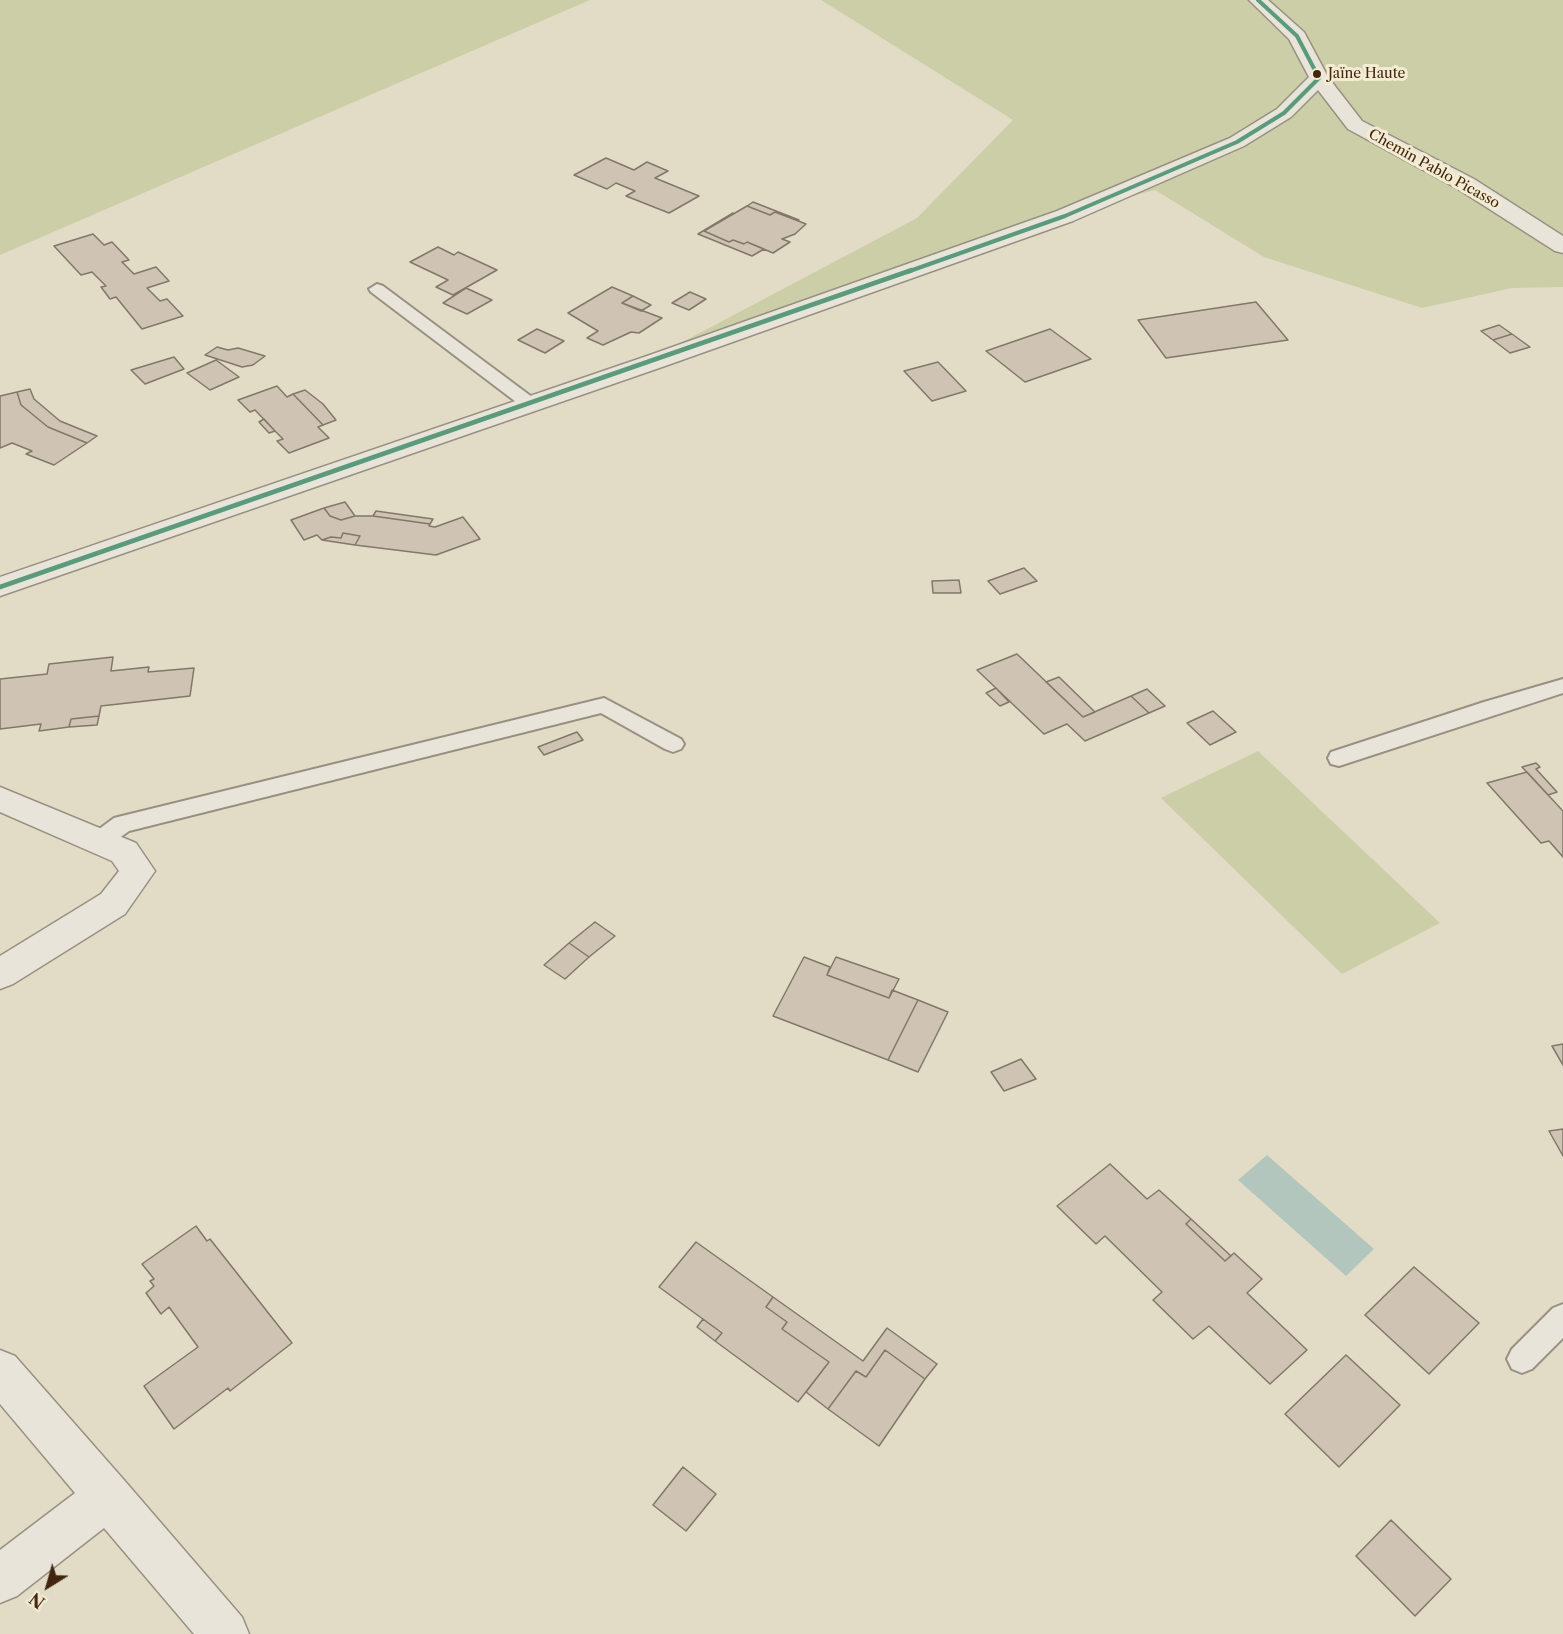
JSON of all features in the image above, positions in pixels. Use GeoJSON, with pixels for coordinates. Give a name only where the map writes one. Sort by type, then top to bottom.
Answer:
{"type":"FeatureCollection","features":[{"type":"Feature","properties":{"kind":"street","name":"Chemin Pablo Picasso"},"geometry":{"type":"LineString","coordinates":[[1258,0],[1298,36],[1319,78],[1355,125],[1466,184],[1563,246]]}},
{"type":"Feature","properties":{"kind":"street"},"geometry":{"type":"LineString","coordinates":[[0,587],[1065,216],[1237,142],[1284,113],[1319,78]]}},
{"type":"Feature","properties":{"kind":"street"},"geometry":{"type":"LineString","coordinates":[[0,800],[124,852],[138,871],[113,904],[0,974]]}},
{"type":"Feature","properties":{"kind":"street"},"geometry":{"type":"LineString","coordinates":[[0,1371],[225,1634]]}},
{"type":"Feature","properties":{"kind":"street"},"geometry":{"type":"LineString","coordinates":[[0,1579],[108,1496]]}},
{"type":"Feature","properties":{"kind":"lane"},"geometry":{"type":"LineString","coordinates":[[377,289],[530,404]]}},
{"type":"Feature","properties":{"kind":"lane"},"geometry":{"type":"LineString","coordinates":[[1339,758],[1491,707],[1563,686]]}},
{"type":"Feature","properties":{"kind":"lane"},"geometry":{"type":"LineString","coordinates":[[99,841],[122,824],[604,705],[673,744]]}},
{"type":"Feature","properties":{"kind":"lane"},"geometry":{"type":"LineString","coordinates":[[1522,1359],[1563,1318]]}},
{"type":"Feature","properties":{"kind":"green space"},"geometry":{"type":"Polygon","coordinates":[[[0,0],[590,0],[0,255],[0,0]]]}},
{"type":"Feature","properties":{"kind":"green space"},"geometry":{"type":"Polygon","coordinates":[[[821,0],[1563,0],[1563,287],[1512,288],[1422,308],[1264,257],[1155,190],[1061,214],[605,383],[917,218],[1013,120],[821,0]]]}},
{"type":"Feature","properties":{"kind":"green space"},"geometry":{"type":"Polygon","coordinates":[[[1258,751],[1440,923],[1342,974],[1161,798],[1258,751]]]}},
{"type":"Feature","properties":{"kind":"shaded area"},"geometry":{"type":"Polygon","coordinates":[[[1267,1155],[1374,1249],[1346,1276],[1238,1180],[1267,1155]]]}},
{"type":"Feature","properties":{"kind":"building"},"geometry":{"type":"Polygon","coordinates":[[[606,158],[634,170],[647,162],[668,171],[655,178],[699,196],[669,213],[626,196],[635,191],[616,183],[607,189],[574,175],[606,158]]]}},
{"type":"Feature","properties":{"kind":"building"},"geometry":{"type":"Polygon","coordinates":[[[753,202],[799,220],[775,212],[770,215],[747,206],[753,202]]]}},
{"type":"Feature","properties":{"kind":"building"},"geometry":{"type":"Polygon","coordinates":[[[747,206],[770,215],[775,212],[806,224],[795,234],[782,239],[790,242],[773,253],[747,242],[744,244],[733,240],[729,242],[704,231],[747,206]]]}},
{"type":"Feature","properties":{"kind":"building"},"geometry":{"type":"Polygon","coordinates":[[[733,213],[704,231],[729,242],[733,240],[744,244],[747,242],[764,249],[752,256],[698,234],[733,213]]]}},
{"type":"Feature","properties":{"kind":"building"},"geometry":{"type":"Polygon","coordinates":[[[93,234],[104,245],[112,242],[129,260],[122,262],[134,274],[156,267],[169,281],[147,288],[160,301],[167,299],[183,316],[142,329],[116,297],[110,299],[101,287],[106,286],[92,272],[81,275],[54,246],[93,234]]]}},
{"type":"Feature","properties":{"kind":"building"},"geometry":{"type":"Polygon","coordinates":[[[438,247],[454,255],[458,252],[497,270],[453,295],[436,287],[448,280],[410,262],[438,247]]]}},
{"type":"Feature","properties":{"kind":"building"},"geometry":{"type":"Polygon","coordinates":[[[612,287],[633,296],[622,303],[662,318],[639,333],[631,332],[603,345],[587,338],[598,331],[568,313],[612,287]]]}},
{"type":"Feature","properties":{"kind":"building"},"geometry":{"type":"Polygon","coordinates":[[[466,288],[492,300],[467,314],[443,303],[466,288]]]}},
{"type":"Feature","properties":{"kind":"building"},"geometry":{"type":"Polygon","coordinates":[[[690,292],[706,299],[689,310],[672,303],[690,292]]]}},
{"type":"Feature","properties":{"kind":"building"},"geometry":{"type":"Polygon","coordinates":[[[633,296],[651,305],[641,311],[622,303],[633,296]]]}},
{"type":"Feature","properties":{"kind":"building"},"geometry":{"type":"Polygon","coordinates":[[[1256,302],[1288,340],[1166,358],[1138,320],[1256,302]]]}},
{"type":"Feature","properties":{"kind":"building"},"geometry":{"type":"Polygon","coordinates":[[[1499,325],[1512,334],[1493,340],[1481,331],[1499,325]]]}},
{"type":"Feature","properties":{"kind":"building"},"geometry":{"type":"Polygon","coordinates":[[[537,329],[564,341],[545,353],[518,340],[537,329]]]}},
{"type":"Feature","properties":{"kind":"building"},"geometry":{"type":"Polygon","coordinates":[[[1050,329],[1091,359],[1025,382],[986,351],[1050,329]]]}},
{"type":"Feature","properties":{"kind":"building"},"geometry":{"type":"Polygon","coordinates":[[[1512,334],[1530,347],[1510,353],[1493,340],[1512,334]]]}},
{"type":"Feature","properties":{"kind":"building"},"geometry":{"type":"Polygon","coordinates":[[[217,347],[228,350],[238,348],[265,356],[253,365],[242,367],[205,355],[217,347]]]}},
{"type":"Feature","properties":{"kind":"building"},"geometry":{"type":"Polygon","coordinates":[[[174,357],[184,369],[145,384],[131,370],[174,357]]]}},
{"type":"Feature","properties":{"kind":"building"},"geometry":{"type":"Polygon","coordinates":[[[216,360],[239,377],[210,390],[187,373],[216,360]]]}},
{"type":"Feature","properties":{"kind":"building"},"geometry":{"type":"Polygon","coordinates":[[[938,362],[966,391],[932,401],[904,371],[938,362]]]}},
{"type":"Feature","properties":{"kind":"building"},"geometry":{"type":"Polygon","coordinates":[[[277,386],[287,397],[293,394],[323,425],[318,427],[329,438],[289,453],[277,441],[283,439],[255,410],[250,412],[238,400],[277,386]]]}},
{"type":"Feature","properties":{"kind":"building"},"geometry":{"type":"Polygon","coordinates":[[[30,389],[34,399],[60,421],[97,436],[87,443],[48,427],[21,405],[17,392],[30,389]]]}},
{"type":"Feature","properties":{"kind":"building"},"geometry":{"type":"Polygon","coordinates":[[[305,390],[323,404],[336,420],[323,425],[293,394],[305,390]]]}},
{"type":"Feature","properties":{"kind":"building"},"geometry":{"type":"Polygon","coordinates":[[[17,392],[21,405],[48,427],[87,443],[54,465],[26,454],[32,451],[12,443],[0,448],[0,396],[17,392]]]}},
{"type":"Feature","properties":{"kind":"building"},"geometry":{"type":"Polygon","coordinates":[[[264,419],[275,431],[269,433],[259,422],[264,419]]]}},
{"type":"Feature","properties":{"kind":"building"},"geometry":{"type":"Polygon","coordinates":[[[345,502],[355,516],[341,520],[330,516],[324,508],[345,502]]]}},
{"type":"Feature","properties":{"kind":"building"},"geometry":{"type":"Polygon","coordinates":[[[324,508],[330,516],[341,520],[355,516],[373,516],[430,524],[429,526],[435,527],[463,517],[480,539],[436,555],[355,545],[360,536],[343,533],[341,538],[331,537],[322,540],[317,535],[304,540],[291,520],[324,508]]]}},
{"type":"Feature","properties":{"kind":"building"},"geometry":{"type":"Polygon","coordinates":[[[376,511],[433,519],[430,524],[373,516],[376,511]]]}},
{"type":"Feature","properties":{"kind":"building"},"geometry":{"type":"Polygon","coordinates":[[[343,533],[360,536],[355,545],[322,540],[331,537],[341,538],[343,533]]]}},
{"type":"Feature","properties":{"kind":"building"},"geometry":{"type":"Polygon","coordinates":[[[1024,568],[1037,581],[1000,594],[988,581],[1024,568]]]}},
{"type":"Feature","properties":{"kind":"building"},"geometry":{"type":"Polygon","coordinates":[[[959,580],[961,593],[933,593],[932,581],[959,580]]]}},
{"type":"Feature","properties":{"kind":"building"},"geometry":{"type":"Polygon","coordinates":[[[1017,654],[1083,717],[1131,696],[1149,713],[1085,741],[1067,724],[1044,734],[977,670],[1017,654]]]}},
{"type":"Feature","properties":{"kind":"building"},"geometry":{"type":"Polygon","coordinates":[[[113,657],[111,671],[149,667],[148,672],[194,668],[190,696],[101,706],[99,716],[71,719],[69,727],[39,731],[41,724],[0,729],[0,679],[47,674],[49,664],[113,657]]]}},
{"type":"Feature","properties":{"kind":"building"},"geometry":{"type":"Polygon","coordinates":[[[1059,677],[1095,712],[1083,717],[1046,682],[1059,677]]]}},
{"type":"Feature","properties":{"kind":"building"},"geometry":{"type":"Polygon","coordinates":[[[996,688],[1009,702],[1000,706],[986,693],[996,688]]]}},
{"type":"Feature","properties":{"kind":"building"},"geometry":{"type":"Polygon","coordinates":[[[1147,689],[1165,706],[1149,713],[1131,696],[1147,689]]]}},
{"type":"Feature","properties":{"kind":"building"},"geometry":{"type":"Polygon","coordinates":[[[1213,711],[1236,732],[1210,745],[1187,723],[1213,711]]]}},
{"type":"Feature","properties":{"kind":"building"},"geometry":{"type":"Polygon","coordinates":[[[99,716],[97,725],[69,727],[71,719],[99,716]]]}},
{"type":"Feature","properties":{"kind":"building"},"geometry":{"type":"Polygon","coordinates":[[[577,732],[583,740],[544,755],[538,747],[577,732]]]}},
{"type":"Feature","properties":{"kind":"building"},"geometry":{"type":"Polygon","coordinates":[[[1536,763],[1540,767],[1536,769],[1557,792],[1548,795],[1522,767],[1536,763]]]}},
{"type":"Feature","properties":{"kind":"building"},"geometry":{"type":"Polygon","coordinates":[[[1527,772],[1563,811],[1563,857],[1549,841],[1541,843],[1487,783],[1527,772]]]}},
{"type":"Feature","properties":{"kind":"building"},"geometry":{"type":"Polygon","coordinates":[[[595,922],[615,936],[589,957],[569,943],[595,922]]]}},
{"type":"Feature","properties":{"kind":"building"},"geometry":{"type":"Polygon","coordinates":[[[569,943],[589,957],[565,979],[544,965],[569,943]]]}},
{"type":"Feature","properties":{"kind":"building"},"geometry":{"type":"Polygon","coordinates":[[[804,957],[830,967],[827,975],[889,998],[892,990],[918,1000],[888,1060],[773,1016],[804,957]]]}},
{"type":"Feature","properties":{"kind":"building"},"geometry":{"type":"Polygon","coordinates":[[[836,957],[899,979],[889,998],[827,975],[836,957]]]}},
{"type":"Feature","properties":{"kind":"building"},"geometry":{"type":"Polygon","coordinates":[[[918,1000],[948,1012],[918,1072],[888,1060],[918,1000]]]}},
{"type":"Feature","properties":{"kind":"building"},"geometry":{"type":"Polygon","coordinates":[[[1563,1044],[1563,1065],[1552,1046],[1563,1044]]]}},
{"type":"Feature","properties":{"kind":"building"},"geometry":{"type":"Polygon","coordinates":[[[1021,1059],[1036,1079],[1004,1091],[991,1072],[1021,1059]]]}},
{"type":"Feature","properties":{"kind":"building"},"geometry":{"type":"Polygon","coordinates":[[[1563,1129],[1563,1156],[1549,1131],[1563,1129]]]}},
{"type":"Feature","properties":{"kind":"building"},"geometry":{"type":"Polygon","coordinates":[[[1110,1164],[1147,1199],[1159,1190],[1191,1219],[1186,1224],[1225,1261],[1234,1253],[1262,1279],[1247,1293],[1307,1350],[1270,1384],[1209,1326],[1193,1339],[1153,1300],[1162,1292],[1105,1236],[1096,1244],[1057,1206],[1110,1164]]]}},
{"type":"Feature","properties":{"kind":"building"},"geometry":{"type":"Polygon","coordinates":[[[1191,1219],[1231,1256],[1225,1261],[1186,1224],[1191,1219]]]}},
{"type":"Feature","properties":{"kind":"building"},"geometry":{"type":"Polygon","coordinates":[[[196,1226],[207,1241],[210,1239],[292,1343],[230,1391],[228,1388],[174,1429],[144,1386],[198,1347],[169,1307],[161,1314],[146,1293],[154,1286],[150,1281],[154,1279],[142,1264],[196,1226]]]}},
{"type":"Feature","properties":{"kind":"building"},"geometry":{"type":"Polygon","coordinates":[[[696,1242],[773,1297],[766,1307],[787,1322],[782,1329],[829,1362],[798,1402],[715,1341],[722,1333],[659,1287],[696,1242]]]}},
{"type":"Feature","properties":{"kind":"building"},"geometry":{"type":"Polygon","coordinates":[[[1414,1267],[1479,1323],[1429,1374],[1365,1315],[1414,1267]]]}},
{"type":"Feature","properties":{"kind":"building"},"geometry":{"type":"Polygon","coordinates":[[[773,1297],[863,1361],[887,1328],[937,1364],[925,1379],[885,1350],[866,1377],[856,1371],[828,1409],[806,1392],[829,1362],[782,1329],[787,1322],[766,1307],[773,1297]]]}},
{"type":"Feature","properties":{"kind":"building"},"geometry":{"type":"Polygon","coordinates":[[[703,1319],[722,1333],[715,1341],[697,1327],[703,1319]]]}},
{"type":"Feature","properties":{"kind":"building"},"geometry":{"type":"Polygon","coordinates":[[[885,1350],[925,1379],[879,1446],[828,1409],[856,1371],[866,1377],[885,1350]]]}},
{"type":"Feature","properties":{"kind":"building"},"geometry":{"type":"Polygon","coordinates":[[[1346,1355],[1400,1405],[1339,1467],[1285,1414],[1346,1355]]]}},
{"type":"Feature","properties":{"kind":"building"},"geometry":{"type":"Polygon","coordinates":[[[683,1467],[716,1494],[686,1531],[653,1505],[683,1467]]]}},
{"type":"Feature","properties":{"kind":"building"},"geometry":{"type":"Polygon","coordinates":[[[1391,1520],[1451,1579],[1415,1616],[1356,1556],[1391,1520]]]}},
{"type":"Feature","properties":{"kind":"transit line"},"geometry":{"type":"LineString","coordinates":[[1258,0],[1297,36],[1319,78]]}},
{"type":"Feature","properties":{"kind":"transit line"},"geometry":{"type":"LineString","coordinates":[[0,587],[656,361],[1065,216],[1237,142],[1284,113],[1319,78]]}},
{"type":"Feature","properties":{"kind":"place","name":"Jaïne Haute"},"geometry":{"type":"Point","coordinates":[1317,74]}}]}
